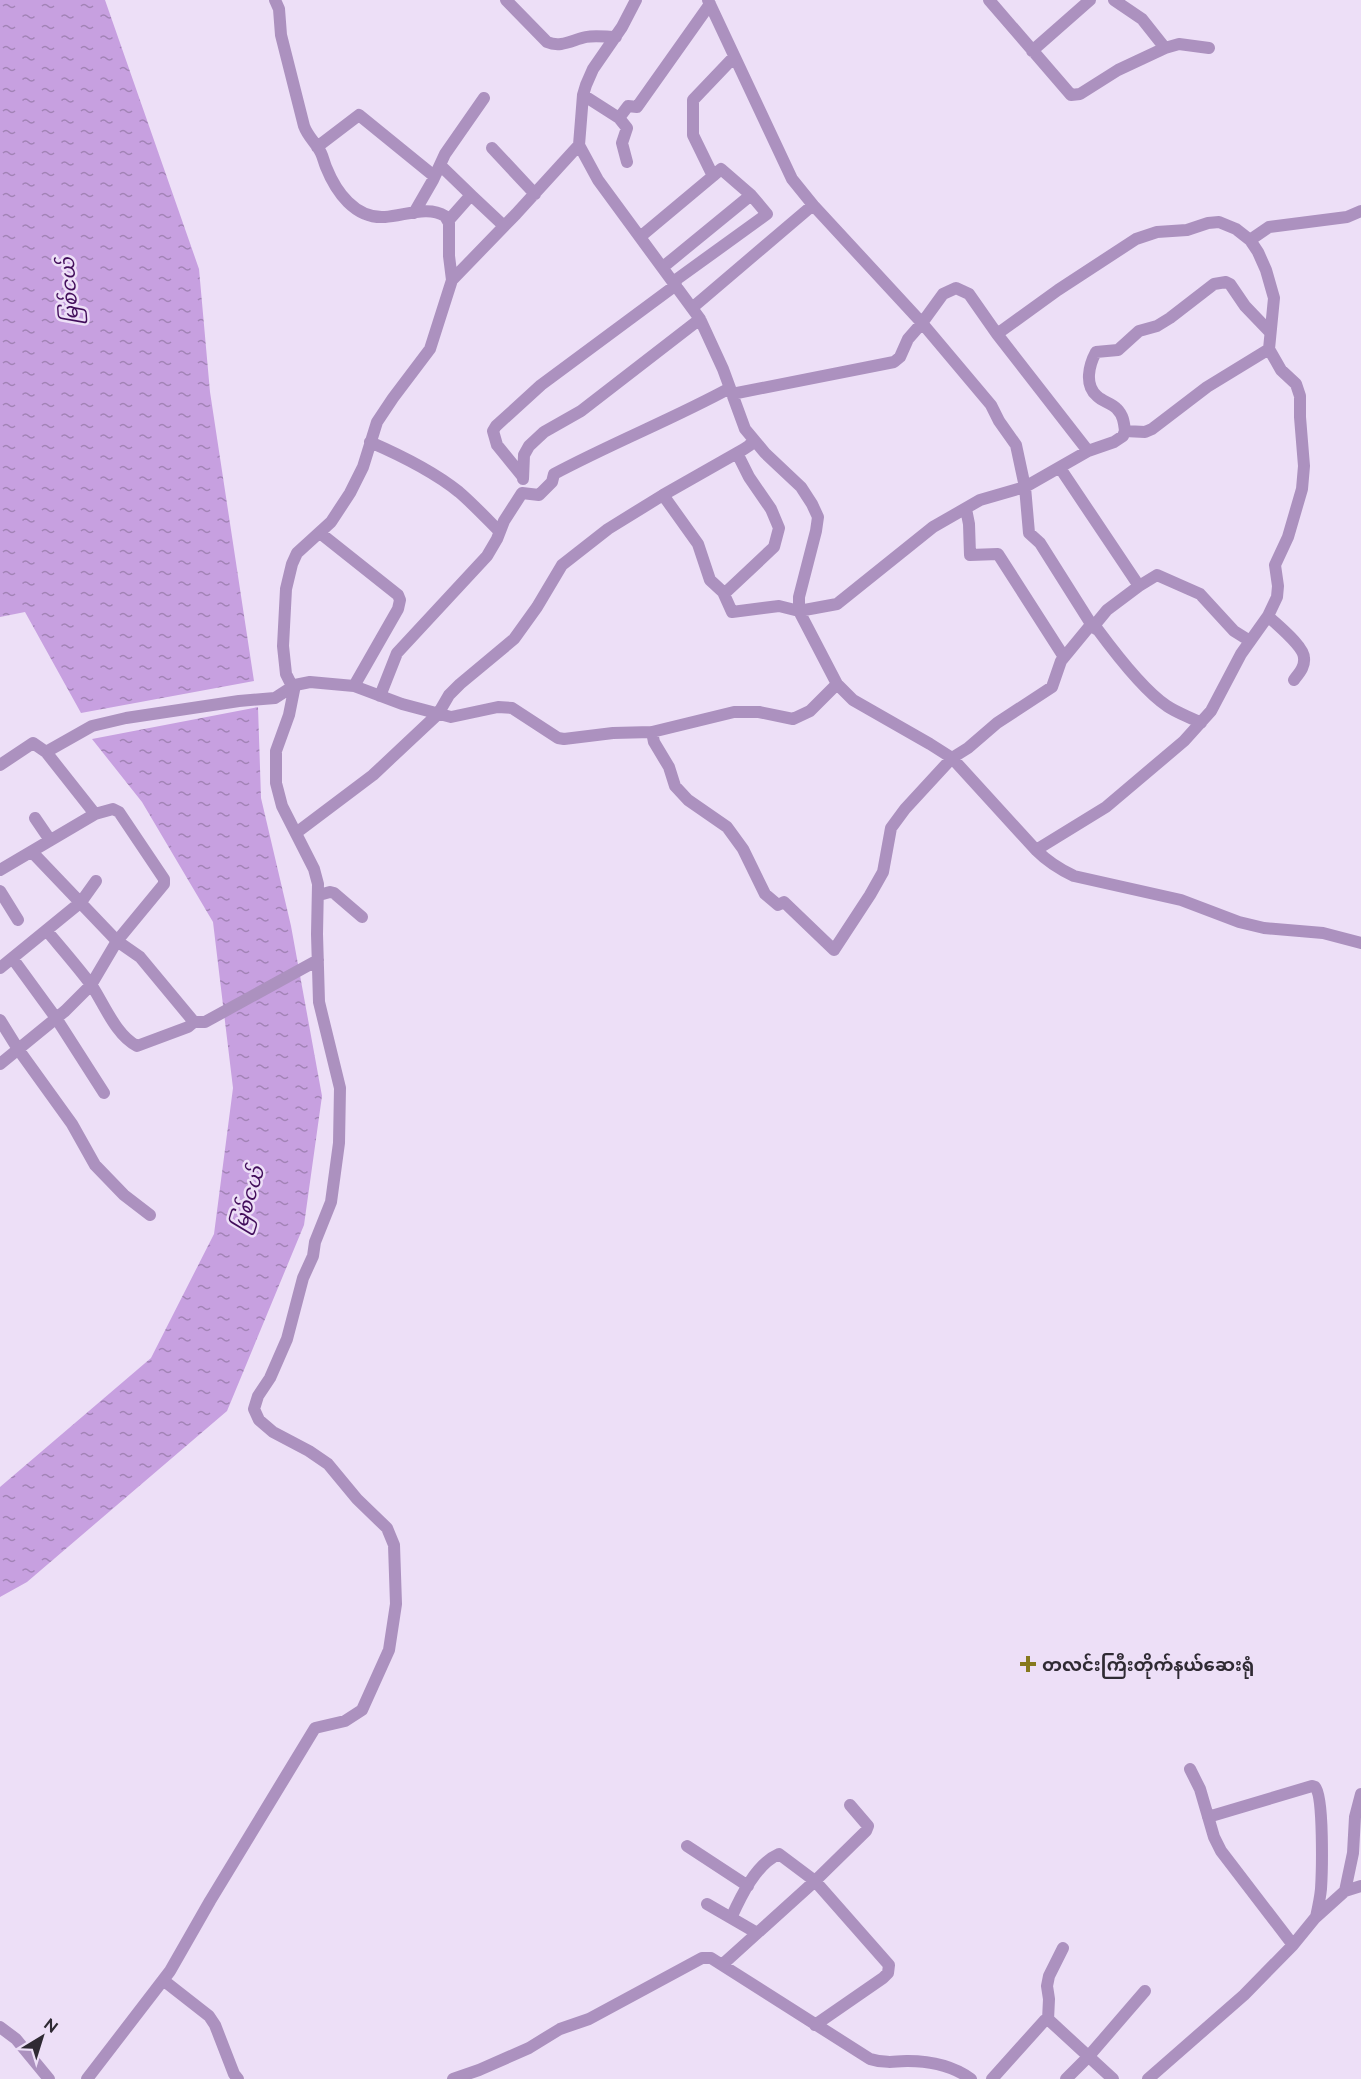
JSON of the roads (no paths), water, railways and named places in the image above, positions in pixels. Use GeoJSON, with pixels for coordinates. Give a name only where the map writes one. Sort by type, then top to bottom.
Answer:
{"type":"FeatureCollection","features":[{"type":"Feature","properties":{"kind":"street"},"geometry":{"type":"LineString","coordinates":[[87,2079],[164,1980],[315,1728],[345,1721],[362,1710],[385,1660],[392,1638],[396,1604],[394,1545],[387,1528],[357,1499],[328,1464],[273,1432],[259,1420],[254,1409],[258,1396],[270,1378],[287,1339],[303,1278],[314,1256],[317,1235],[330,1202],[335,1174],[341,1098],[335,1059],[320,1002],[318,884],[314,869],[282,806],[275,769],[276,751],[289,715],[294,685],[286,674],[284,661],[286,589],[292,564],[297,553],[331,522],[350,493],[363,467],[377,423],[430,350],[452,280],[448,221],[440,213],[429,211],[383,217],[368,215],[351,207],[332,179],[304,126],[281,35],[279,9],[275,0]]}},
{"type":"Feature","properties":{"kind":"street"},"geometry":{"type":"LineString","coordinates":[[506,0],[547,42],[553,45],[561,45],[587,37],[616,37]]}},
{"type":"Feature","properties":{"kind":"street"},"geometry":{"type":"LineString","coordinates":[[636,0],[616,37],[593,69],[583,95],[579,145],[598,180],[700,320],[723,369],[745,429],[765,453],[801,487],[812,504],[818,517],[799,611],[837,684],[853,700],[951,758],[1048,862],[1074,876],[1181,900],[1239,922],[1264,928],[1323,933],[1361,943]]}},
{"type":"Feature","properties":{"kind":"street"},"geometry":{"type":"LineString","coordinates":[[989,0],[1066,90],[1075,96],[1134,62],[1165,48],[1179,44],[1209,48]]}},
{"type":"Feature","properties":{"kind":"street"},"geometry":{"type":"LineString","coordinates":[[1032,51],[1090,0]]}},
{"type":"Feature","properties":{"kind":"street"},"geometry":{"type":"LineString","coordinates":[[1114,0],[1142,19],[1165,48]]}},
{"type":"Feature","properties":{"kind":"street"},"geometry":{"type":"LineString","coordinates":[[709,2],[788,172],[813,205],[922,322],[991,405],[999,421],[1013,439],[1025,487],[1029,533],[1040,543],[1093,627],[1098,630],[1139,681],[1158,699],[1168,707],[1201,723]]}},
{"type":"Feature","properties":{"kind":"street"},"geometry":{"type":"LineString","coordinates":[[619,118],[628,106],[637,107],[709,2]]}},
{"type":"Feature","properties":{"kind":"street"},"geometry":{"type":"LineString","coordinates":[[713,177],[693,135],[693,100],[734,57]]}},
{"type":"Feature","properties":{"kind":"street"},"geometry":{"type":"LineString","coordinates":[[583,95],[619,118],[627,128],[622,143],[627,162]]}},
{"type":"Feature","properties":{"kind":"street"},"geometry":{"type":"LineString","coordinates":[[414,213],[445,154],[484,98]]}},
{"type":"Feature","properties":{"kind":"street"},"geometry":{"type":"LineString","coordinates":[[317,147],[359,115],[471,195],[504,226]]}},
{"type":"Feature","properties":{"kind":"street"},"geometry":{"type":"LineString","coordinates":[[452,280],[579,145]]}},
{"type":"Feature","properties":{"kind":"street"},"geometry":{"type":"LineString","coordinates":[[492,148],[535,194]]}},
{"type":"Feature","properties":{"kind":"street"},"geometry":{"type":"LineString","coordinates":[[523,477],[497,445],[493,431],[496,426],[541,385],[767,214],[751,195],[721,169],[640,237]]}},
{"type":"Feature","properties":{"kind":"street"},"geometry":{"type":"LineString","coordinates":[[448,221],[471,195]]}},
{"type":"Feature","properties":{"kind":"street"},"geometry":{"type":"LineString","coordinates":[[663,267],[751,195]]}},
{"type":"Feature","properties":{"kind":"street"},"geometry":{"type":"LineString","coordinates":[[692,308],[813,205]]}},
{"type":"Feature","properties":{"kind":"street"},"geometry":{"type":"LineString","coordinates":[[1250,240],[1269,227],[1347,217],[1361,211]]}},
{"type":"Feature","properties":{"kind":"street"},"geometry":{"type":"LineString","coordinates":[[997,334],[1136,238],[1157,232],[1187,230],[1219,222],[1236,229],[1250,240],[1258,252],[1274,298],[1269,330],[1269,349],[1281,370],[1296,384],[1300,396],[1304,466],[1300,502],[1275,565],[1277,597],[1268,616],[1250,641],[1211,711],[1184,741],[1106,807],[1036,850]]}},
{"type":"Feature","properties":{"kind":"street"},"geometry":{"type":"LineString","coordinates":[[663,495],[698,544],[712,584],[724,594],[732,612],[779,606],[799,611],[837,604],[922,535],[980,500],[1025,487],[1088,452],[1123,436],[1124,418],[1117,409],[1095,395],[1091,385],[1090,370],[1096,352],[1118,350],[1139,331],[1157,326],[1220,282],[1230,285],[1245,306],[1269,330]]}},
{"type":"Feature","properties":{"kind":"street"},"geometry":{"type":"LineString","coordinates":[[522,494],[539,495],[552,482],[554,474],[656,423],[731,391],[894,362],[900,357],[908,339],[943,294],[956,288],[969,294],[1088,452]]}},
{"type":"Feature","properties":{"kind":"street"},"geometry":{"type":"LineString","coordinates":[[380,696],[397,653],[487,556],[522,494],[524,455],[529,446],[544,432],[581,411],[700,320]]}},
{"type":"Feature","properties":{"kind":"street"},"geometry":{"type":"LineString","coordinates":[[1125,431],[1145,432],[1152,429],[1207,387],[1269,349]]}},
{"type":"Feature","properties":{"kind":"street"},"geometry":{"type":"LineString","coordinates":[[296,833],[373,775],[438,714],[460,684],[514,639],[537,607],[562,565],[608,529],[750,445],[753,439]]}},
{"type":"Feature","properties":{"kind":"street"},"geometry":{"type":"LineString","coordinates":[[370,442],[440,478],[461,494],[500,531]]}},
{"type":"Feature","properties":{"kind":"street"},"geometry":{"type":"LineString","coordinates":[[724,594],[774,547],[779,528],[771,508],[749,477],[737,453]]}},
{"type":"Feature","properties":{"kind":"street"},"geometry":{"type":"LineString","coordinates":[[1059,468],[1139,586]]}},
{"type":"Feature","properties":{"kind":"street"},"geometry":{"type":"LineString","coordinates":[[966,509],[970,555],[998,554],[1064,657]]}},
{"type":"Feature","properties":{"kind":"street"},"geometry":{"type":"LineString","coordinates":[[320,533],[398,595],[400,600],[398,609],[354,686]]}},
{"type":"Feature","properties":{"kind":"street"},"geometry":{"type":"LineString","coordinates":[[651,732],[654,742],[669,767],[675,786],[688,800],[727,827],[743,849],[765,894],[778,905],[784,902],[834,951],[883,872],[891,828],[905,809],[951,758],[968,748],[997,723],[1052,687],[1064,657],[1089,627],[1093,627],[1107,610],[1139,586],[1157,575],[1200,594],[1234,631],[1250,641]]}},
{"type":"Feature","properties":{"kind":"street"},"geometry":{"type":"LineString","coordinates":[[1268,616],[1302,650],[1303,667],[1294,680]]}},
{"type":"Feature","properties":{"kind":"street"},"geometry":{"type":"LineString","coordinates":[[46,752],[92,726],[126,718],[239,700],[275,698],[294,685],[310,682],[354,686],[451,717],[498,707],[512,708],[564,740],[614,733],[651,732],[734,712],[759,712],[793,719],[810,711],[837,684]]}},
{"type":"Feature","properties":{"kind":"street"},"geometry":{"type":"LineString","coordinates":[[0,765],[33,743],[46,752],[95,814]]}},
{"type":"Feature","properties":{"kind":"street"},"geometry":{"type":"LineString","coordinates":[[0,870],[95,814],[113,809],[118,812],[165,882],[117,941],[91,985],[56,1018],[0,1064]]}},
{"type":"Feature","properties":{"kind":"street"},"geometry":{"type":"LineString","coordinates":[[35,818],[50,840]]}},
{"type":"Feature","properties":{"kind":"street"},"geometry":{"type":"LineString","coordinates":[[32,852],[117,941],[140,957],[200,1022]]}},
{"type":"Feature","properties":{"kind":"street"},"geometry":{"type":"LineString","coordinates":[[0,968],[81,902],[96,881]]}},
{"type":"Feature","properties":{"kind":"street"},"geometry":{"type":"LineString","coordinates":[[0,891],[18,920]]}},
{"type":"Feature","properties":{"kind":"street"},"geometry":{"type":"LineString","coordinates":[[319,895],[334,892],[362,917]]}},
{"type":"Feature","properties":{"kind":"street"},"geometry":{"type":"LineString","coordinates":[[47,931],[91,985],[124,1036],[137,1046],[200,1022],[318,960]]}},
{"type":"Feature","properties":{"kind":"street"},"geometry":{"type":"LineString","coordinates":[[13,959],[56,1018],[104,1093]]}},
{"type":"Feature","properties":{"kind":"street"},"geometry":{"type":"LineString","coordinates":[[0,1020],[72,1124],[100,1171],[124,1195],[150,1215]]}},
{"type":"Feature","properties":{"kind":"street"},"geometry":{"type":"LineString","coordinates":[[1190,1769],[1200,1789],[1214,1837],[1221,1851],[1293,1945]]}},
{"type":"Feature","properties":{"kind":"street"},"geometry":{"type":"LineString","coordinates":[[1208,1816],[1312,1786],[1318,1790],[1322,1841],[1321,1888],[1315,1918]]}},
{"type":"Feature","properties":{"kind":"street"},"geometry":{"type":"LineString","coordinates":[[1345,1891],[1352,1861],[1355,1817],[1361,1794]]}},
{"type":"Feature","properties":{"kind":"street"},"geometry":{"type":"LineString","coordinates":[[723,1964],[815,1881],[868,1828],[850,1805]]}},
{"type":"Feature","properties":{"kind":"street"},"geometry":{"type":"LineString","coordinates":[[687,1846],[748,1886]]}},
{"type":"Feature","properties":{"kind":"street"},"geometry":{"type":"LineString","coordinates":[[731,1918],[748,1886],[771,1858],[779,1854],[815,1881],[889,1965],[890,1970],[883,1978],[815,2025]]}},
{"type":"Feature","properties":{"kind":"street"},"geometry":{"type":"LineString","coordinates":[[1148,2079],[1244,1995],[1293,1945],[1315,1918],[1345,1891],[1361,1886]]}},
{"type":"Feature","properties":{"kind":"street"},"geometry":{"type":"LineString","coordinates":[[706,1904],[757,1933]]}},
{"type":"Feature","properties":{"kind":"street"},"geometry":{"type":"LineString","coordinates":[[1048,2020],[1049,1976],[1063,1948]]}},
{"type":"Feature","properties":{"kind":"street"},"geometry":{"type":"LineString","coordinates":[[453,2079],[472,2076],[529,2048],[560,2029],[590,2019],[702,1958],[711,1958],[859,2054],[875,2061],[937,2064],[961,2072],[971,2079]]}},
{"type":"Feature","properties":{"kind":"street"},"geometry":{"type":"LineString","coordinates":[[164,1980],[209,2016],[238,2079]]}},
{"type":"Feature","properties":{"kind":"street"},"geometry":{"type":"LineString","coordinates":[[1066,2079],[1088,2057],[1144,1991]]}},
{"type":"Feature","properties":{"kind":"street"},"geometry":{"type":"LineString","coordinates":[[1048,2020],[1113,2079]]}},
{"type":"Feature","properties":{"kind":"street"},"geometry":{"type":"LineString","coordinates":[[992,2079],[1041,2022],[1048,2020]]}},
{"type":"Feature","properties":{"kind":"street"},"geometry":{"type":"LineString","coordinates":[[0,2027],[16,2039],[49,2079]]}},
{"type":"Feature","properties":{"kind":"water","name":"မြစ်ငယ်"},"geometry":{"type":"Polygon","coordinates":[[[0,0],[105,0],[199,269],[210,392],[254,681],[81,713],[25,612],[0,617],[0,0]]]}},
{"type":"Feature","properties":{"kind":"water","name":"မြစ်ငယ်"},"geometry":{"type":"Polygon","coordinates":[[[258,707],[261,798],[291,926],[322,1096],[304,1225],[227,1411],[27,1582],[0,1597],[0,1487],[151,1358],[214,1234],[233,1088],[213,922],[142,802],[92,739],[258,707]]]}},
{"type":"Feature","properties":{"kind":"place","name":"တလင်းကြီးတိုက်နယ်ဆေးရုံ"},"geometry":{"type":"Point","coordinates":[1028,1664]}}]}
